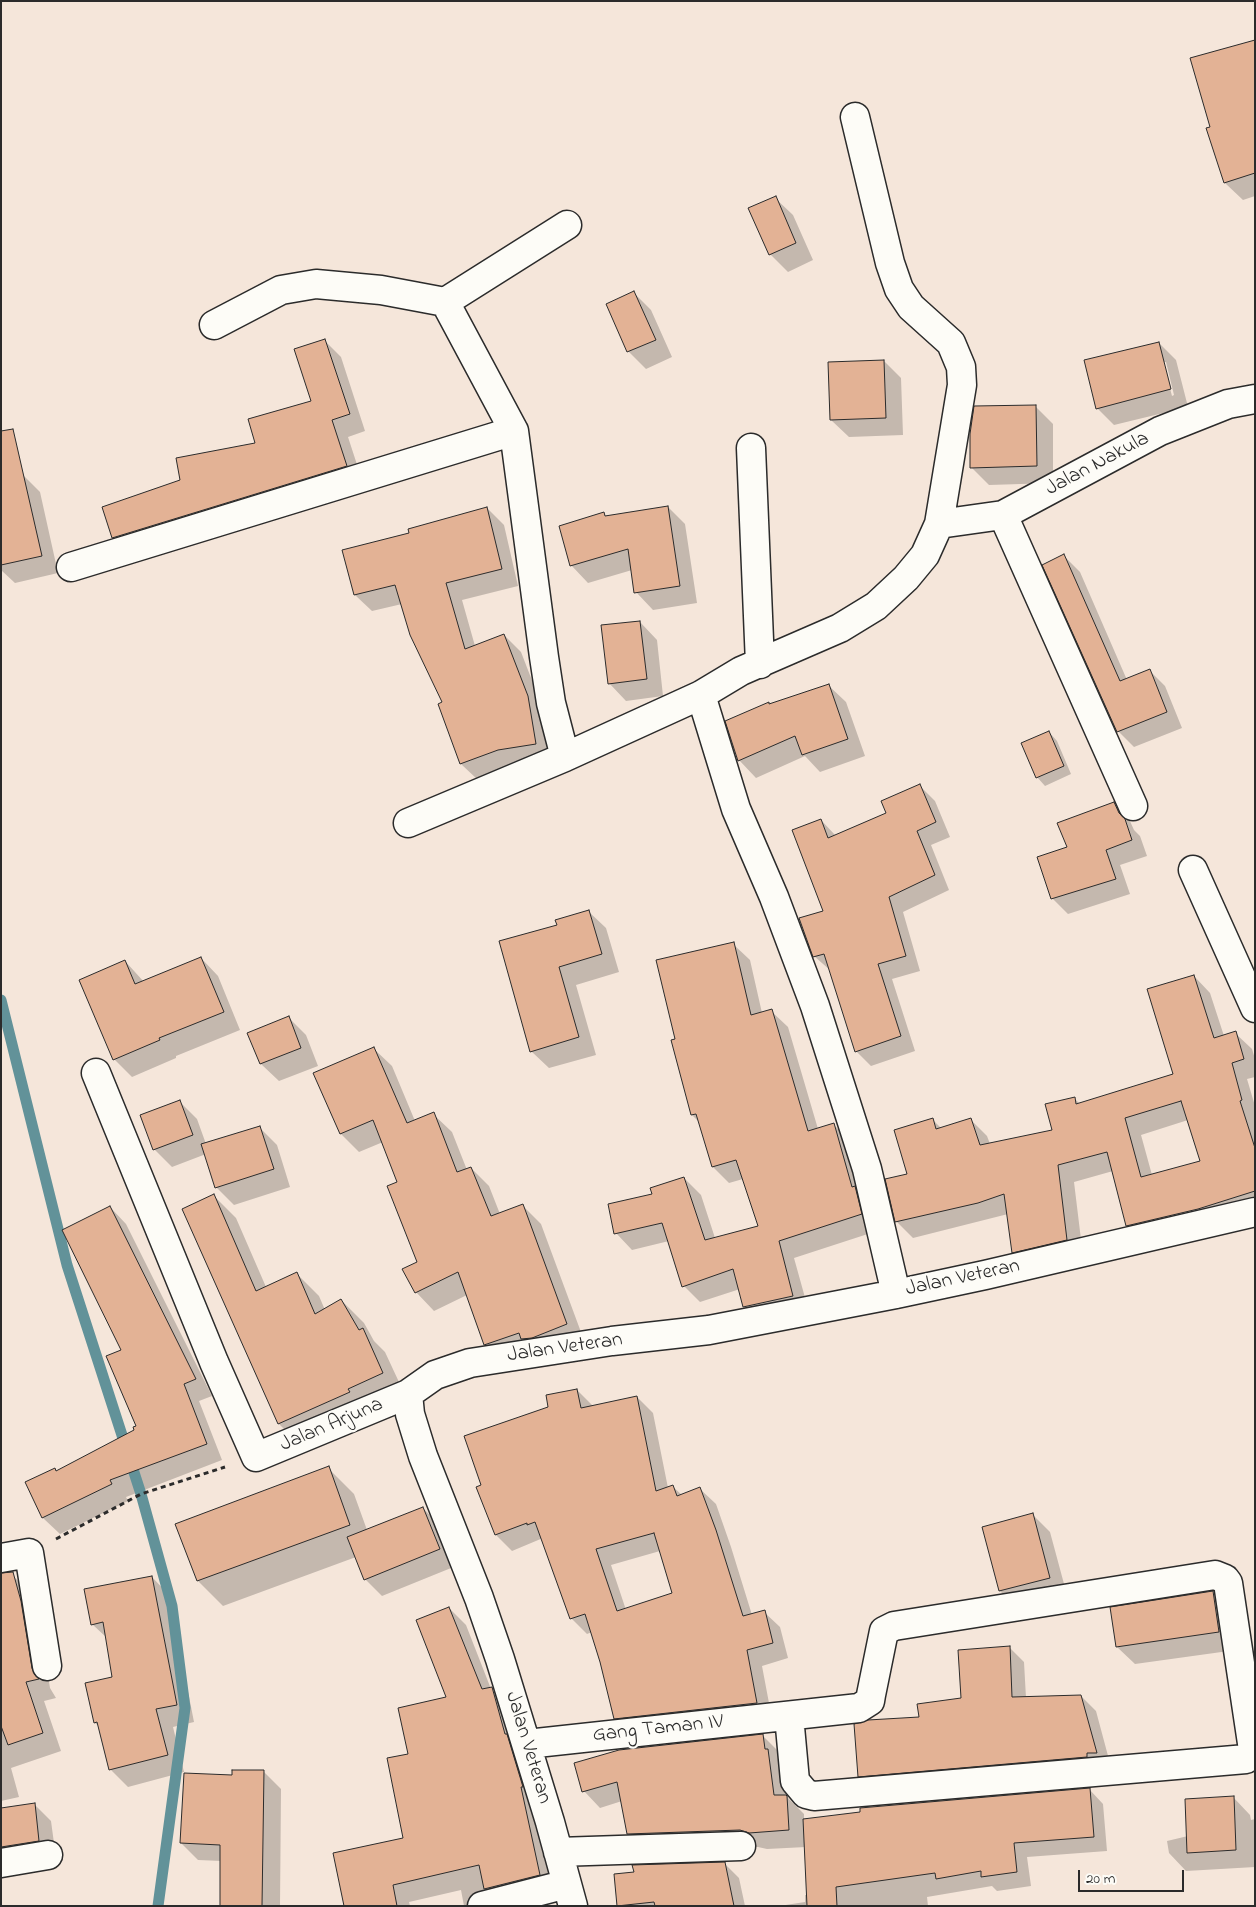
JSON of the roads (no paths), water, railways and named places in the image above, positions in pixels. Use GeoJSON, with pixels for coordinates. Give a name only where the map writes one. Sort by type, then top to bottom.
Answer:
{"type":"FeatureCollection","features":[{"type":"Feature","properties":{"kind":"street"},"geometry":{"type":"LineString","coordinates":[[408,824],[565,757],[701,695],[741,671],[840,628],[876,606],[906,578],[924,555],[940,524],[962,385],[961,367],[952,343],[911,307],[899,289],[890,263],[855,117]]}},
{"type":"Feature","properties":{"kind":"street"},"geometry":{"type":"LineString","coordinates":[[214,325],[282,290],[316,284],[381,290],[445,302],[567,225]]}},
{"type":"Feature","properties":{"kind":"street"},"geometry":{"type":"LineString","coordinates":[[445,302],[514,431],[551,703],[565,757]]}},
{"type":"Feature","properties":{"kind":"street","name":"Jalan Nakula"},"geometry":{"type":"LineString","coordinates":[[940,524],[1003,515],[1160,431],[1228,404],[1255,399]]}},
{"type":"Feature","properties":{"kind":"street"},"geometry":{"type":"LineString","coordinates":[[71,567],[514,431]]}},
{"type":"Feature","properties":{"kind":"street"},"geometry":{"type":"LineString","coordinates":[[751,448],[760,664]]}},
{"type":"Feature","properties":{"kind":"street"},"geometry":{"type":"LineString","coordinates":[[1003,515],[1133,806]]}},
{"type":"Feature","properties":{"kind":"street"},"geometry":{"type":"LineString","coordinates":[[701,695],[736,809],[774,897],[815,1006],[867,1169],[896,1294]]}},
{"type":"Feature","properties":{"kind":"street"},"geometry":{"type":"LineString","coordinates":[[1194,870],[1255,1008]]}},
{"type":"Feature","properties":{"kind":"street","name":"Jalan Arjuna"},"geometry":{"type":"LineString","coordinates":[[96,1073],[214,1362],[256,1457],[408,1394]]}},
{"type":"Feature","properties":{"kind":"street","name":"Jalan Veteran"},"geometry":{"type":"LineString","coordinates":[[570,1895],[527,1744],[479,1598],[423,1456],[410,1414],[408,1394],[435,1375],[470,1363],[603,1342],[709,1330],[985,1275],[1255,1212]]}},
{"type":"Feature","properties":{"kind":"street"},"geometry":{"type":"LineString","coordinates":[[1,1558],[29,1554],[47,1666]]}},
{"type":"Feature","properties":{"kind":"street","name":"Gang Taman IV"},"geometry":{"type":"LineString","coordinates":[[527,1744],[854,1709],[870,1701],[884,1631],[894,1626],[1215,1575],[1225,1579],[1228,1583],[1253,1750],[1252,1754],[1246,1759],[814,1796],[806,1794],[795,1782],[789,1716]]}},
{"type":"Feature","properties":{"kind":"street"},"geometry":{"type":"LineString","coordinates":[[558,1852],[741,1846]]}},
{"type":"Feature","properties":{"kind":"street"},"geometry":{"type":"LineString","coordinates":[[1,1863],[48,1855]]}},
{"type":"Feature","properties":{"kind":"street"},"geometry":{"type":"LineString","coordinates":[[482,1906],[570,1895]]}},
{"type":"Feature","properties":{"kind":"waterway"},"geometry":{"type":"LineString","coordinates":[[1,1000],[67,1265],[141,1494],[172,1606],[185,1708],[158,1906]]}}]}
